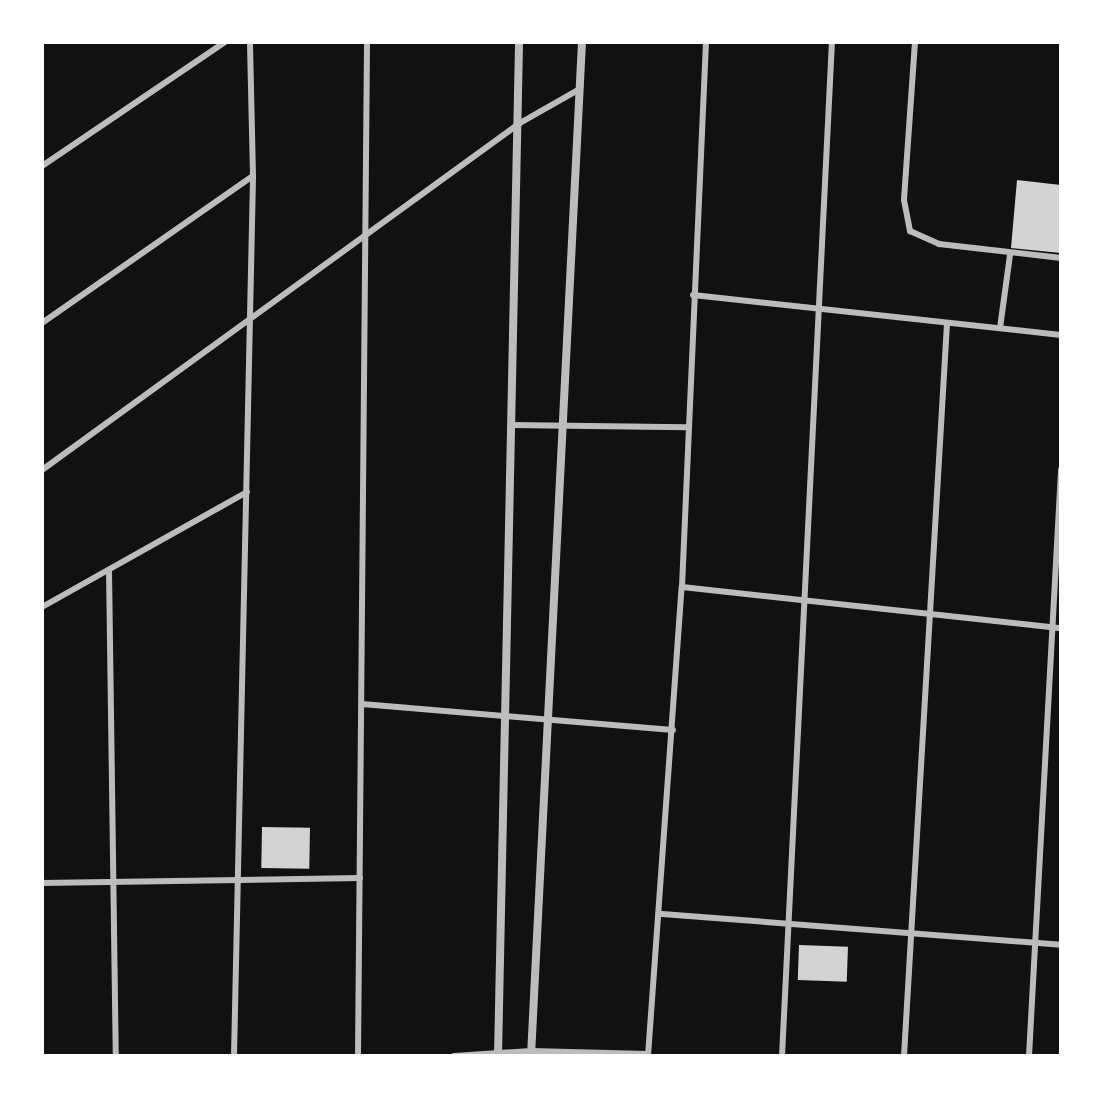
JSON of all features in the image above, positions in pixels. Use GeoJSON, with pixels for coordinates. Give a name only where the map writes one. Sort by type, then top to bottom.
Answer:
{"type":"FeatureCollection","features":[{"type":"Feature","properties":{"kind":"street"},"geometry":{"type":"LineString","coordinates":[[42,155],[44,165],[225,42]]}},
{"type":"Feature","properties":{"kind":"street"},"geometry":{"type":"LineString","coordinates":[[234,1056],[247,492],[247,317],[253,176],[250,42]]}},
{"type":"Feature","properties":{"kind":"street"},"geometry":{"type":"LineString","coordinates":[[358,1056],[367,42]]}},
{"type":"Feature","properties":{"kind":"street"},"geometry":{"type":"LineString","coordinates":[[498,1055],[520,123],[519,42]]}},
{"type":"Feature","properties":{"kind":"street"},"geometry":{"type":"LineString","coordinates":[[531,1053],[582,42]]}},
{"type":"Feature","properties":{"kind":"street"},"geometry":{"type":"LineString","coordinates":[[454,1056],[531,1053],[648,1055],[662,914],[682,587],[686,427],[706,42]]}},
{"type":"Feature","properties":{"kind":"street"},"geometry":{"type":"LineString","coordinates":[[782,1056],[815,311],[832,42]]}},
{"type":"Feature","properties":{"kind":"street"},"geometry":{"type":"LineString","coordinates":[[915,42],[903,216],[923,241],[1010,255],[1061,258]]}},
{"type":"Feature","properties":{"kind":"street"},"geometry":{"type":"LineString","coordinates":[[42,470],[247,317],[520,123],[578,90]]}},
{"type":"Feature","properties":{"kind":"street"},"geometry":{"type":"LineString","coordinates":[[42,323],[253,176]]}},
{"type":"Feature","properties":{"kind":"street"},"geometry":{"type":"LineString","coordinates":[[1000,328],[1010,255]]}},
{"type":"Feature","properties":{"kind":"street"},"geometry":{"type":"LineString","coordinates":[[693,295],[815,311],[1061,335]]}},
{"type":"Feature","properties":{"kind":"street"},"geometry":{"type":"LineString","coordinates":[[904,1056],[947,323]]}},
{"type":"Feature","properties":{"kind":"street"},"geometry":{"type":"LineString","coordinates":[[511,425],[562,423],[686,427]]}},
{"type":"Feature","properties":{"kind":"street"},"geometry":{"type":"LineString","coordinates":[[1029,1056],[1050,627],[1061,470]]}},
{"type":"Feature","properties":{"kind":"street"},"geometry":{"type":"LineString","coordinates":[[42,607],[247,492]]}},
{"type":"Feature","properties":{"kind":"street"},"geometry":{"type":"LineString","coordinates":[[109,570],[117,882],[116,1056]]}},
{"type":"Feature","properties":{"kind":"street"},"geometry":{"type":"LineString","coordinates":[[682,587],[1061,628]]}},
{"type":"Feature","properties":{"kind":"street"},"geometry":{"type":"LineString","coordinates":[[362,704],[548,716],[673,730]]}},
{"type":"Feature","properties":{"kind":"street"},"geometry":{"type":"LineString","coordinates":[[42,883],[360,878]]}},
{"type":"Feature","properties":{"kind":"street"},"geometry":{"type":"LineString","coordinates":[[662,914],[1061,945]]}},
{"type":"Feature","properties":{"kind":"building"},"geometry":{"type":"Polygon","coordinates":[[[1017,180],[1061,185],[1061,253],[1011,248],[1017,180]]]}},
{"type":"Feature","properties":{"kind":"building"},"geometry":{"type":"Polygon","coordinates":[[[262,827],[310,828],[309,869],[261,868],[262,827]]]}},
{"type":"Feature","properties":{"kind":"building"},"geometry":{"type":"Polygon","coordinates":[[[799,945],[848,947],[847,982],[798,980],[799,945]]]}}]}
